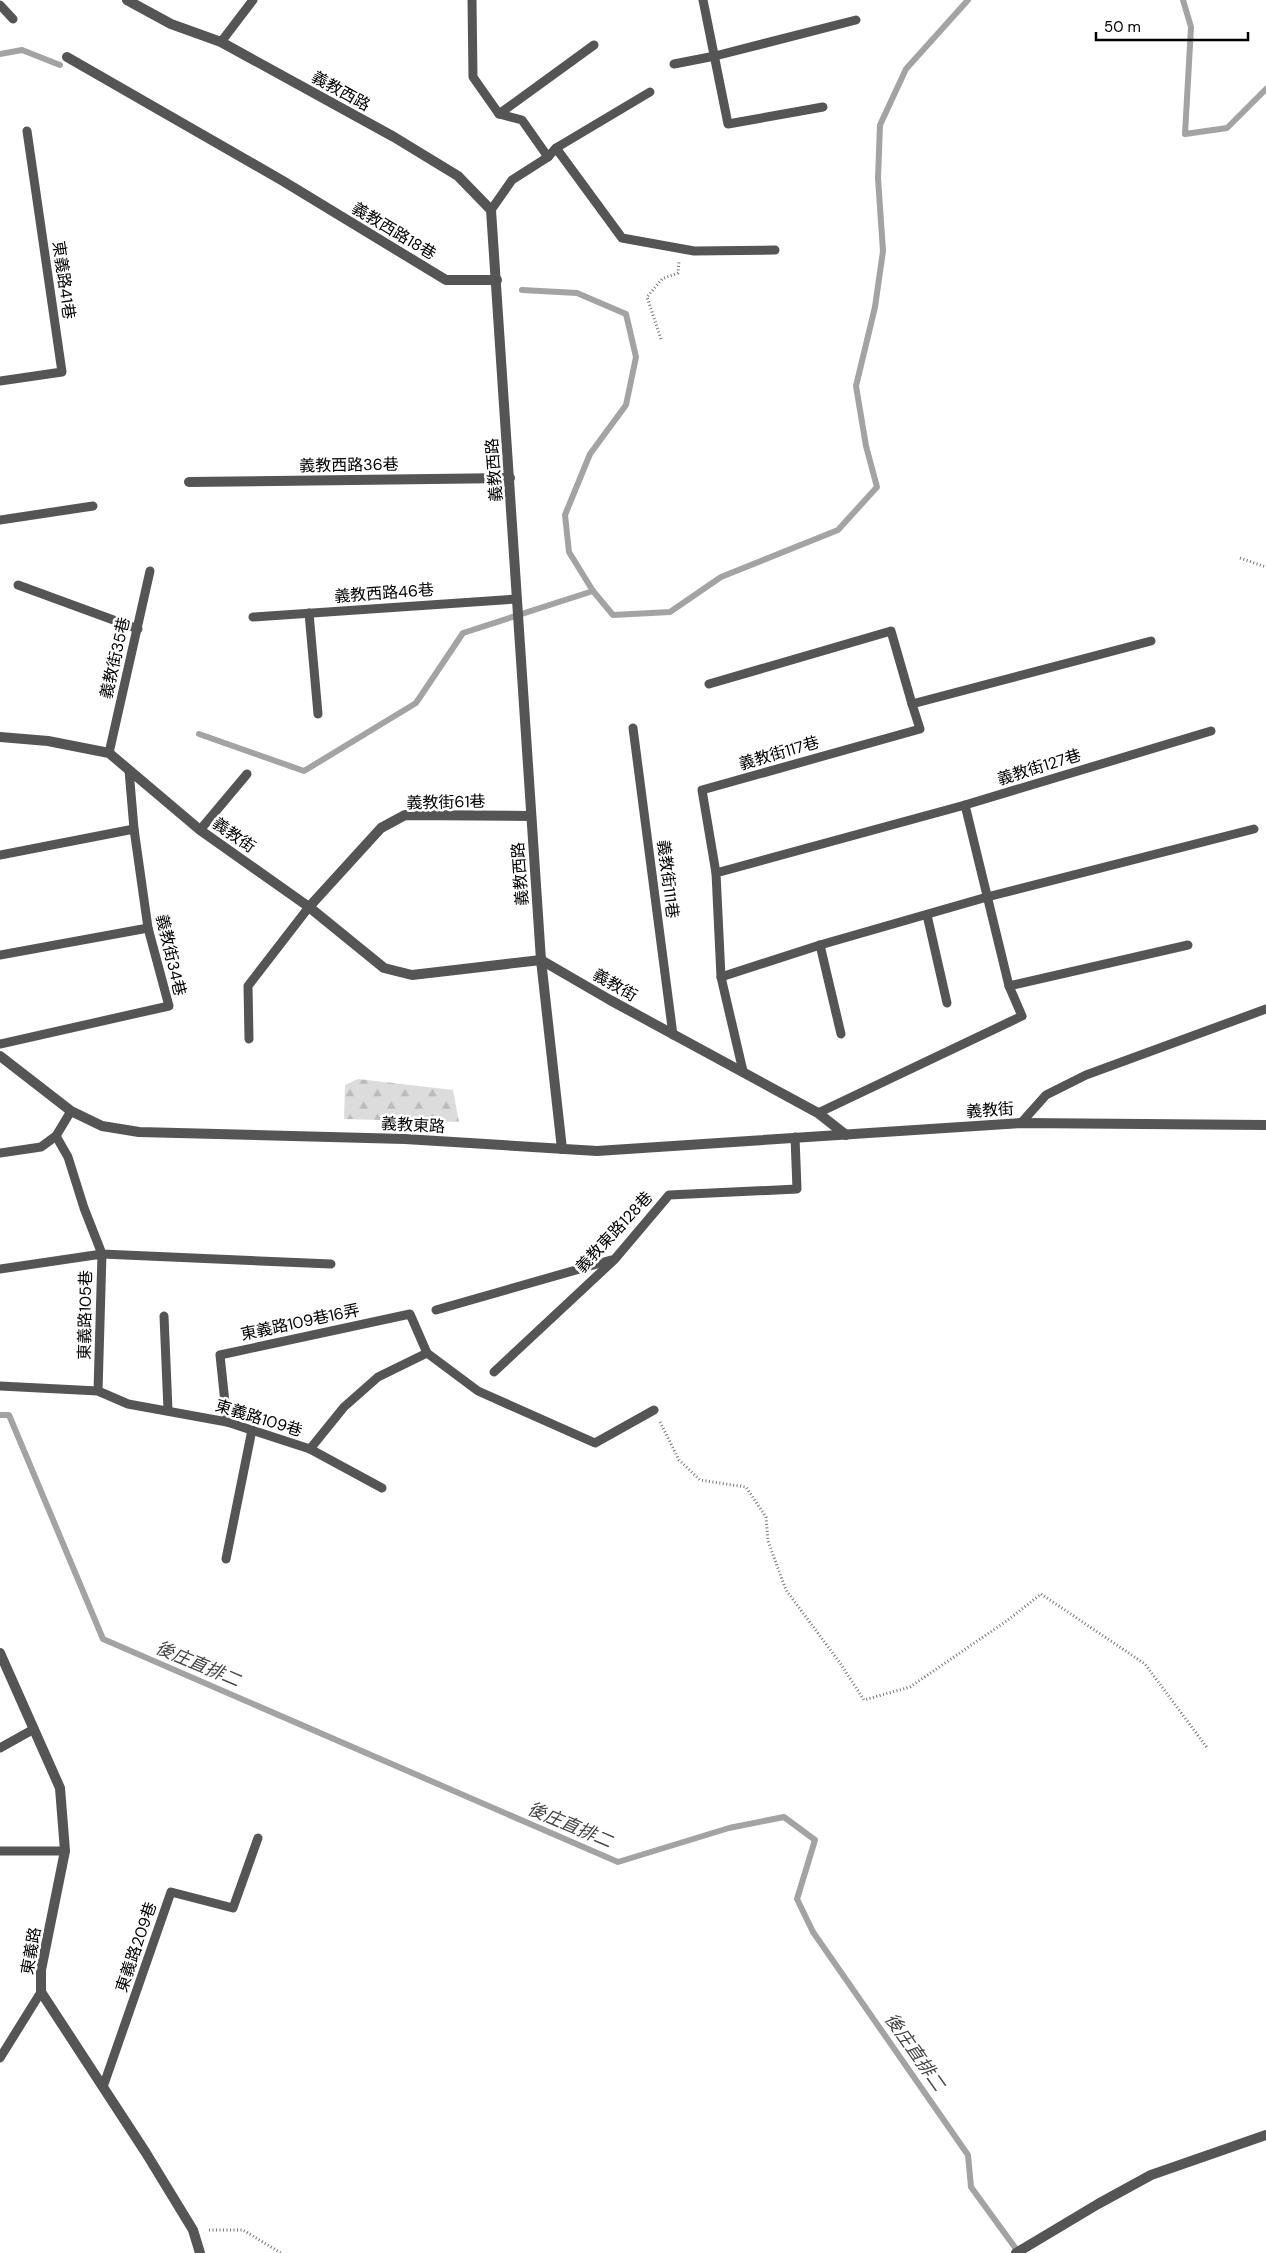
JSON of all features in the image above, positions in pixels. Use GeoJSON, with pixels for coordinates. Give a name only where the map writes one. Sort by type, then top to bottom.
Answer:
{"type":"FeatureCollection","features":[{"type":"Feature","properties":{"kind":"street","name":"義教西路"},"geometry":{"type":"LineString","coordinates":[[127,0],[171,24],[221,42],[394,138],[458,176],[491,210],[510,478],[530,816],[541,960],[562,1149]]}},
{"type":"Feature","properties":{"kind":"street","name":"義教西路18巷"},"geometry":{"type":"LineString","coordinates":[[67,57],[283,181],[446,280],[496,280]]}},
{"type":"Feature","properties":{"kind":"street","name":"義教西路36巷"},"geometry":{"type":"LineString","coordinates":[[189,482],[510,478]]}},
{"type":"Feature","properties":{"kind":"street","name":"義教街"},"geometry":{"type":"LineString","coordinates":[[0,737],[48,741],[109,753],[200,830],[309,907],[384,968],[412,974],[541,960],[673,1035],[818,1113],[846,1135],[1021,1123],[1266,1126]]}},
{"type":"Feature","properties":{"kind":"street","name":"義教街61巷"},"geometry":{"type":"LineString","coordinates":[[309,907],[381,828],[405,815],[530,816]]}},
{"type":"Feature","properties":{"kind":"street","name":"義教東路"},"geometry":{"type":"LineString","coordinates":[[0,1056],[70,1111],[102,1126],[139,1132],[405,1139],[597,1151],[846,1135]]}},
{"type":"Feature","properties":{"kind":"street","name":"東義路"},"geometry":{"type":"LineString","coordinates":[[0,1653],[60,1788],[65,1851],[41,1970],[41,1992],[193,2230],[200,2253]]}},
{"type":"Feature","properties":{"kind":"street"},"geometry":{"type":"LineString","coordinates":[[1016,2253],[1151,2175],[1266,2135]]}},
{"type":"Feature","properties":{"kind":"lane"},"geometry":{"type":"LineString","coordinates":[[221,42],[253,0]]}},
{"type":"Feature","properties":{"kind":"lane"},"geometry":{"type":"LineString","coordinates":[[472,0],[473,77],[499,114],[522,120],[548,157]]}},
{"type":"Feature","properties":{"kind":"lane"},"geometry":{"type":"LineString","coordinates":[[703,0],[728,124],[823,106]]}},
{"type":"Feature","properties":{"kind":"lane"},"geometry":{"type":"LineString","coordinates":[[0,5],[13,19]]}},
{"type":"Feature","properties":{"kind":"lane"},"geometry":{"type":"LineString","coordinates":[[674,64],[715,56],[856,20]]}},
{"type":"Feature","properties":{"kind":"lane"},"geometry":{"type":"LineString","coordinates":[[499,114],[594,44]]}},
{"type":"Feature","properties":{"kind":"lane"},"geometry":{"type":"LineString","coordinates":[[491,210],[512,180],[548,157],[556,148],[650,92]]}},
{"type":"Feature","properties":{"kind":"lane","name":"東義路41巷"},"geometry":{"type":"LineString","coordinates":[[0,381],[62,372],[27,131]]}},
{"type":"Feature","properties":{"kind":"lane"},"geometry":{"type":"LineString","coordinates":[[556,148],[622,238],[694,250],[774,250]]}},
{"type":"Feature","properties":{"kind":"lane"},"geometry":{"type":"LineString","coordinates":[[0,520],[93,506]]}},
{"type":"Feature","properties":{"kind":"lane","name":"義教街35巷"},"geometry":{"type":"LineString","coordinates":[[109,753],[150,570]]}},
{"type":"Feature","properties":{"kind":"lane"},"geometry":{"type":"LineString","coordinates":[[18,585],[138,629]]}},
{"type":"Feature","properties":{"kind":"lane","name":"義教西路46巷"},"geometry":{"type":"LineString","coordinates":[[253,617],[517,599]]}},
{"type":"Feature","properties":{"kind":"lane"},"geometry":{"type":"LineString","coordinates":[[309,613],[318,714]]}},
{"type":"Feature","properties":{"kind":"lane","name":"義教街117巷"},"geometry":{"type":"LineString","coordinates":[[709,684],[891,631],[920,729],[702,790],[716,873],[721,977],[743,1071]]}},
{"type":"Feature","properties":{"kind":"lane"},"geometry":{"type":"LineString","coordinates":[[912,704],[1151,641]]}},
{"type":"Feature","properties":{"kind":"lane","name":"義教街111巷"},"geometry":{"type":"LineString","coordinates":[[633,728],[673,1035]]}},
{"type":"Feature","properties":{"kind":"lane","name":"義教街127巷"},"geometry":{"type":"LineString","coordinates":[[965,805],[1211,731]]}},
{"type":"Feature","properties":{"kind":"lane","name":"義教街34巷"},"geometry":{"type":"LineString","coordinates":[[0,1044],[169,1006],[148,928],[134,829],[130,770]]}},
{"type":"Feature","properties":{"kind":"lane"},"geometry":{"type":"LineString","coordinates":[[200,830],[247,774]]}},
{"type":"Feature","properties":{"kind":"lane"},"geometry":{"type":"LineString","coordinates":[[716,873],[965,805],[1010,986],[1022,1016],[818,1113]]}},
{"type":"Feature","properties":{"kind":"lane"},"geometry":{"type":"LineString","coordinates":[[0,855],[134,829]]}},
{"type":"Feature","properties":{"kind":"lane"},"geometry":{"type":"LineString","coordinates":[[721,977],[987,896],[1254,829]]}},
{"type":"Feature","properties":{"kind":"lane"},"geometry":{"type":"LineString","coordinates":[[249,1039],[248,986],[309,907]]}},
{"type":"Feature","properties":{"kind":"lane"},"geometry":{"type":"LineString","coordinates":[[927,915],[947,1003]]}},
{"type":"Feature","properties":{"kind":"lane"},"geometry":{"type":"LineString","coordinates":[[0,946],[0,956],[148,928]]}},
{"type":"Feature","properties":{"kind":"lane"},"geometry":{"type":"LineString","coordinates":[[1010,986],[1188,945]]}},
{"type":"Feature","properties":{"kind":"lane"},"geometry":{"type":"LineString","coordinates":[[820,946],[841,1034]]}},
{"type":"Feature","properties":{"kind":"lane"},"geometry":{"type":"LineString","coordinates":[[1021,1123],[1046,1095],[1086,1074],[1266,1009]]}},
{"type":"Feature","properties":{"kind":"lane"},"geometry":{"type":"LineString","coordinates":[[0,1153],[41,1147],[56,1136],[70,1111]]}},
{"type":"Feature","properties":{"kind":"lane"},"geometry":{"type":"LineString","coordinates":[[56,1136],[68,1157],[84,1208],[102,1254],[331,1264]]}},
{"type":"Feature","properties":{"kind":"lane","name":"義教東路128巷"},"geometry":{"type":"LineString","coordinates":[[494,1372],[614,1260],[669,1195],[797,1188],[795,1137]]}},
{"type":"Feature","properties":{"kind":"lane","name":"東義路105巷"},"geometry":{"type":"LineString","coordinates":[[0,1269],[102,1254],[98,1391]]}},
{"type":"Feature","properties":{"kind":"lane"},"geometry":{"type":"LineString","coordinates":[[436,1310],[614,1260]]}},
{"type":"Feature","properties":{"kind":"lane","name":"東義路109巷16弄"},"geometry":{"type":"LineString","coordinates":[[226,1422],[220,1355],[410,1314],[427,1353]]}},
{"type":"Feature","properties":{"kind":"lane"},"geometry":{"type":"LineString","coordinates":[[164,1316],[168,1410]]}},
{"type":"Feature","properties":{"kind":"lane"},"geometry":{"type":"LineString","coordinates":[[427,1353],[478,1391],[595,1443],[654,1410]]}},
{"type":"Feature","properties":{"kind":"lane","name":"東義路109巷"},"geometry":{"type":"LineString","coordinates":[[0,1386],[98,1391],[128,1404],[226,1422],[310,1449],[344,1407],[378,1377],[427,1353]]}},
{"type":"Feature","properties":{"kind":"lane"},"geometry":{"type":"LineString","coordinates":[[226,1559],[252,1430]]}},
{"type":"Feature","properties":{"kind":"lane"},"geometry":{"type":"LineString","coordinates":[[310,1449],[382,1488]]}},
{"type":"Feature","properties":{"kind":"lane"},"geometry":{"type":"LineString","coordinates":[[0,1748],[34,1729]]}},
{"type":"Feature","properties":{"kind":"lane","name":"東義路209巷"},"geometry":{"type":"LineString","coordinates":[[103,2087],[171,1892],[234,1908],[258,1838]]}},
{"type":"Feature","properties":{"kind":"lane"},"geometry":{"type":"LineString","coordinates":[[0,1851],[65,1851]]}},
{"type":"Feature","properties":{"kind":"lane"},"geometry":{"type":"LineString","coordinates":[[0,2058],[41,1992]]}},
{"type":"Feature","properties":{"kind":"path"},"geometry":{"type":"LineString","coordinates":[[661,339],[648,297],[662,279],[678,274],[680,248]]}},
{"type":"Feature","properties":{"kind":"path"},"geometry":{"type":"LineString","coordinates":[[1240,558],[1266,567]]}},
{"type":"Feature","properties":{"kind":"path"},"geometry":{"type":"LineString","coordinates":[[654,1410],[679,1460],[700,1480],[746,1487],[766,1517],[768,1541],[786,1590],[840,1663],[864,1700],[910,1687],[1008,1620],[1040,1594],[1145,1664],[1208,1749]]}},
{"type":"Feature","properties":{"kind":"path"},"geometry":{"type":"LineString","coordinates":[[193,2230],[243,2230],[281,2253]]}},
{"type":"Feature","properties":{"kind":"green space"},"geometry":{"type":"Polygon","coordinates":[[[358,1079],[453,1090],[459,1122],[344,1119],[345,1085],[358,1079]]]}},
{"type":"Feature","properties":{"kind":"waterway"},"geometry":{"type":"LineString","coordinates":[[522,290],[577,293],[626,314],[636,357],[626,405],[590,454],[565,515],[569,552],[593,591],[613,615],[670,612],[721,577],[838,530],[877,487],[866,446],[856,386],[875,307],[883,251],[878,178],[880,125],[906,69],[968,0]]}},
{"type":"Feature","properties":{"kind":"waterway"},"geometry":{"type":"LineString","coordinates":[[1183,0],[1191,27],[1185,134],[1227,128],[1266,89]]}},
{"type":"Feature","properties":{"kind":"waterway"},"geometry":{"type":"LineString","coordinates":[[0,54],[22,50],[60,65]]}},
{"type":"Feature","properties":{"kind":"waterway"},"geometry":{"type":"LineString","coordinates":[[199,734],[304,771],[416,703],[463,633],[593,591]]}},
{"type":"Feature","properties":{"kind":"waterway","name":"後庄直排二"},"geometry":{"type":"LineString","coordinates":[[0,1415],[9,1415],[103,1639],[618,1862],[729,1828],[784,1817],[815,1840],[797,1899],[813,1932],[968,2155],[971,2187],[1019,2253]]}}]}
